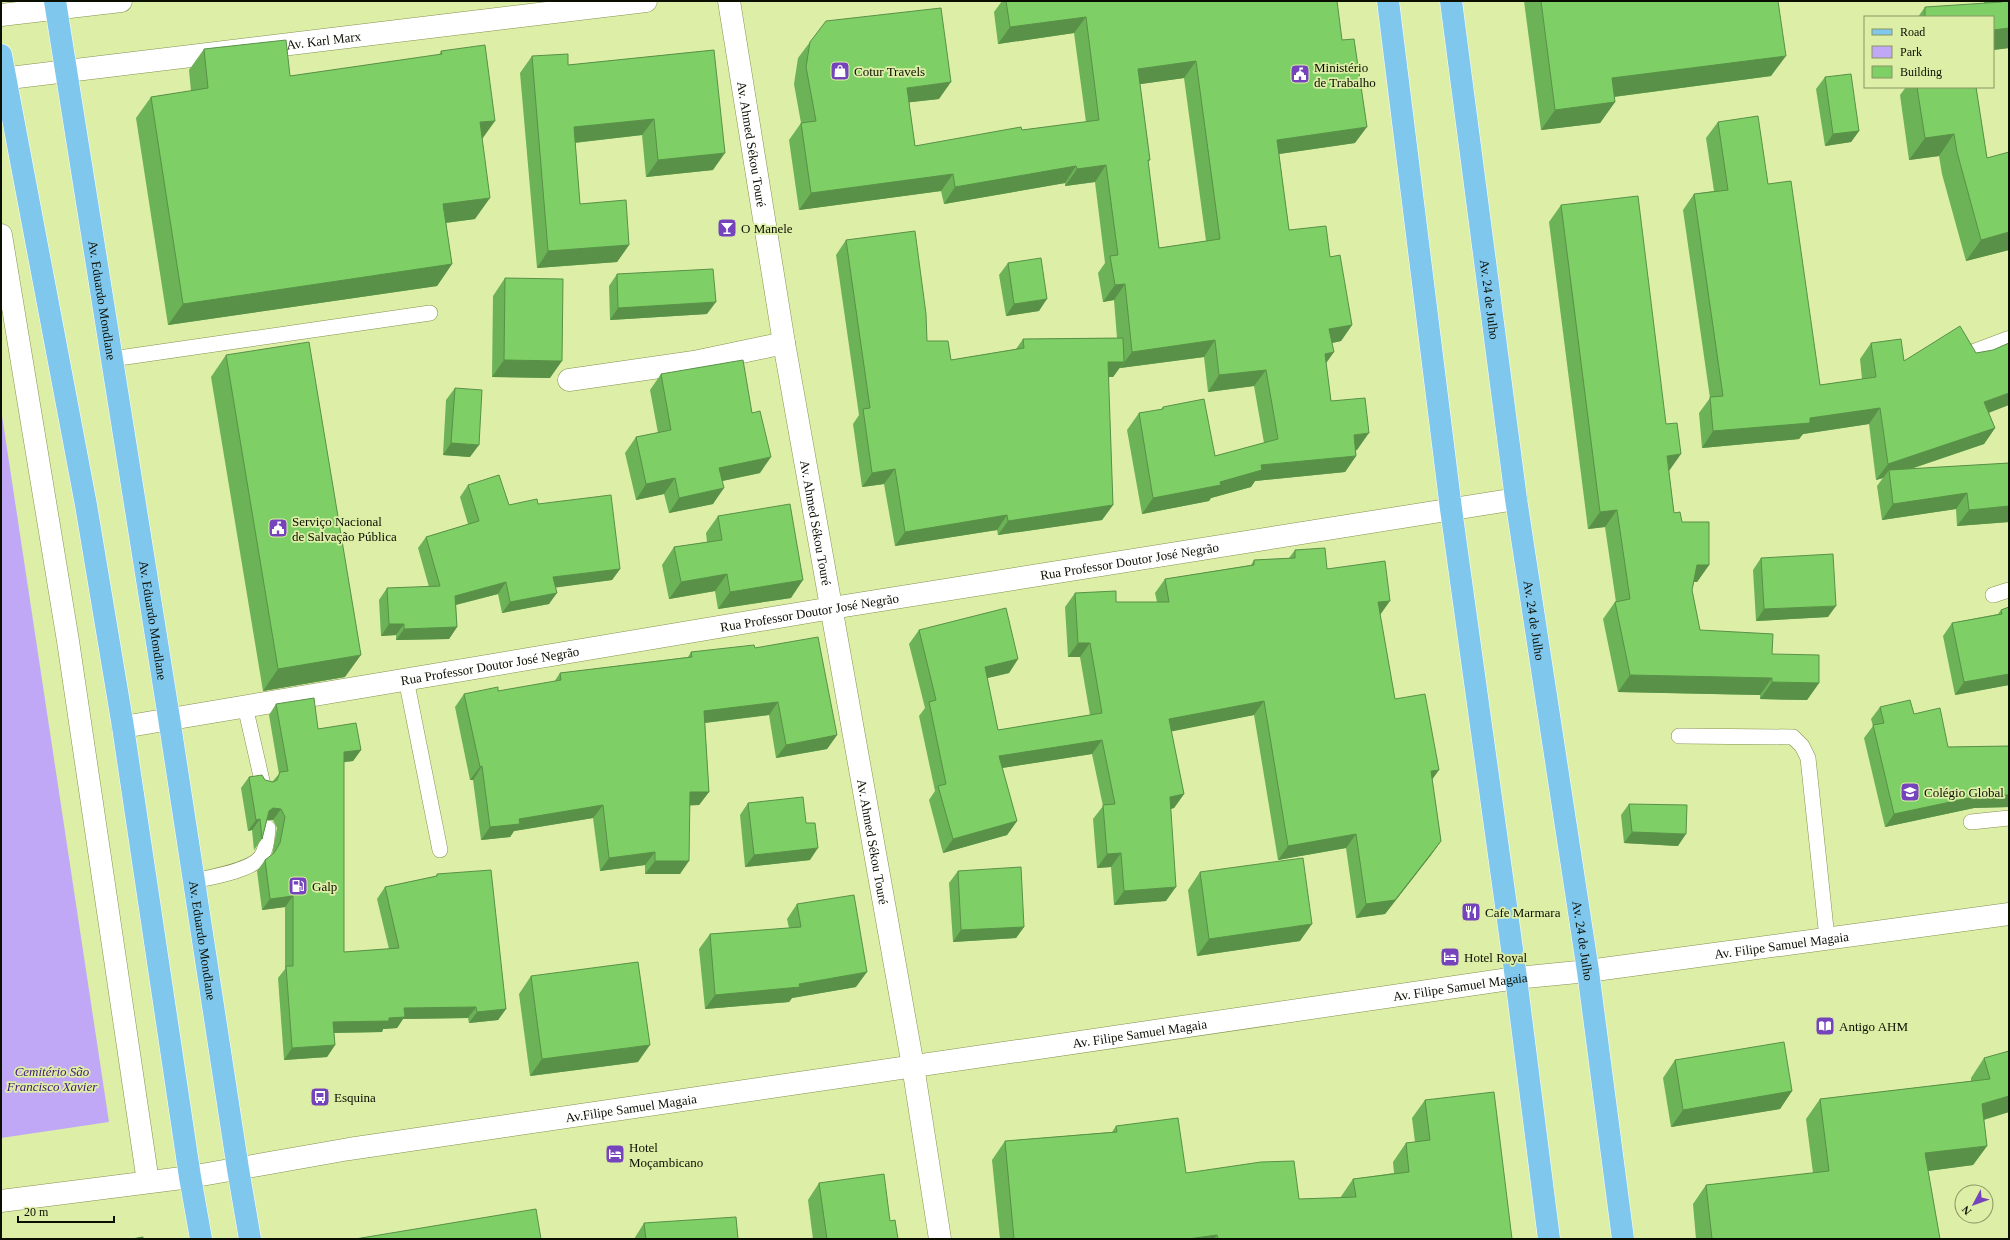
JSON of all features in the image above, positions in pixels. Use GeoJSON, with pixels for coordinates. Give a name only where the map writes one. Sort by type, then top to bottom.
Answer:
{"type":"FeatureCollection","features":[{"type":"Feature","properties":{"kind":"main road"},"geometry":{"type":"LineString","coordinates":[[1388,1],[1451,509],[1516,978],[1549,1239]]}},
{"type":"Feature","properties":{"kind":"main road","name":"Av. 24 de Julho"},"geometry":{"type":"LineString","coordinates":[[1450,1],[1516,499],[1588,971],[1623,1239]]}},
{"type":"Feature","properties":{"kind":"main road","name":"Av. Eduardo Mondlane"},"geometry":{"type":"LineString","coordinates":[[56,5],[250,1239]]}},
{"type":"Feature","properties":{"kind":"main road"},"geometry":{"type":"LineString","coordinates":[[1,54],[4,79],[86,505],[123,727],[190,1177],[201,1239]]}},
{"type":"Feature","properties":{"kind":"street"},"geometry":{"type":"LineString","coordinates":[[1,15],[56,5],[121,1]]}},
{"type":"Feature","properties":{"kind":"street","name":"Av. Karl Marx"},"geometry":{"type":"LineString","coordinates":[[4,79],[646,1]]}},
{"type":"Feature","properties":{"kind":"street","name":"Av. Ahmed Sékou Touré"},"geometry":{"type":"LineString","coordinates":[[729,1],[784,343],[913,1066],[940,1239]]}},
{"type":"Feature","properties":{"kind":"street"},"geometry":{"type":"LineString","coordinates":[[1,235],[68,641],[148,1182]]}},
{"type":"Feature","properties":{"kind":"street"},"geometry":{"type":"LineString","coordinates":[[1977,354],[2009,342]]}},
{"type":"Feature","properties":{"kind":"street"},"geometry":{"type":"LineString","coordinates":[[569,380],[694,362],[784,343]]}},
{"type":"Feature","properties":{"kind":"street","name":"Rua Professor Doutor José Negrão"},"geometry":{"type":"LineString","coordinates":[[123,727],[169,718],[832,608],[1516,499]]}},
{"type":"Feature","properties":{"kind":"street","name":"Av. Filipe Samuel Magaia"},"geometry":{"type":"LineString","coordinates":[[913,1066],[1516,978],[1588,971],[2009,914]]}},
{"type":"Feature","properties":{"kind":"street","name":"Av.Filipe Samuel Magaia"},"geometry":{"type":"LineString","coordinates":[[238,1169],[349,1149],[913,1066]]}},
{"type":"Feature","properties":{"kind":"street"},"geometry":{"type":"LineString","coordinates":[[1,1200],[190,1177],[238,1169]]}},
{"type":"Feature","properties":{"kind":"lane"},"geometry":{"type":"LineString","coordinates":[[112,359],[430,313]]}},
{"type":"Feature","properties":{"kind":"lane"},"geometry":{"type":"LineString","coordinates":[[1993,596],[2009,590]]}},
{"type":"Feature","properties":{"kind":"lane"},"geometry":{"type":"LineString","coordinates":[[406,679],[440,850]]}},
{"type":"Feature","properties":{"kind":"lane"},"geometry":{"type":"LineString","coordinates":[[245,706],[263,785]]}},
{"type":"Feature","properties":{"kind":"lane"},"geometry":{"type":"LineString","coordinates":[[1678,736],[1794,737],[1802,746],[1808,758],[1827,938]]}},
{"type":"Feature","properties":{"kind":"lane"},"geometry":{"type":"LineString","coordinates":[[1971,822],[2009,818]]}},
{"type":"Feature","properties":{"kind":"lane"},"geometry":{"type":"LineString","coordinates":[[194,881],[250,866],[260,858],[266,848],[268,828]]}},
{"type":"Feature","properties":{"kind":"green space","name":"Cemitério São Francisco Xavier"},"geometry":{"type":"Polygon","coordinates":[[[1,409],[109,1122],[1,1138],[1,409]]]}},
{"type":"Feature","properties":{"kind":"building"},"geometry":{"type":"Polygon","coordinates":[[[1006,1],[1337,1],[1342,40],[1354,39],[1367,127],[1277,140],[1289,230],[1326,226],[1330,257],[1340,255],[1352,325],[1329,329],[1334,352],[1325,354],[1331,401],[1365,398],[1369,433],[1354,435],[1356,456],[1261,465],[1262,470],[1220,482],[1221,485],[1153,498],[1139,413],[1204,399],[1215,456],[1278,439],[1266,370],[1219,375],[1215,340],[1132,352],[1125,284],[1115,285],[1110,256],[1118,255],[1106,165],[1077,169],[1076,166],[955,187],[953,174],[811,193],[801,123],[816,121],[806,67],[810,42],[826,21],[941,8],[951,82],[907,88],[915,146],[1021,127],[1022,130],[1099,120],[1086,17],[1010,27],[1006,1]],[[1196,61],[1138,69],[1150,160],[1148,160],[1159,248],[1220,239],[1196,61]]]}},
{"type":"Feature","properties":{"kind":"building"},"geometry":{"type":"Polygon","coordinates":[[[1541,1],[1778,1],[1786,56],[1612,78],[1615,102],[1555,110],[1541,1]]]}},
{"type":"Feature","properties":{"kind":"building"},"geometry":{"type":"Polygon","coordinates":[[[2009,1],[2009,28],[1994,30],[1994,16],[1925,16],[1925,7],[2009,1]]]}},
{"type":"Feature","properties":{"kind":"building"},"geometry":{"type":"Polygon","coordinates":[[[286,40],[290,76],[442,54],[441,51],[485,45],[495,121],[480,122],[490,198],[443,204],[452,264],[183,304],[151,97],[208,88],[204,49],[286,40]]]}},
{"type":"Feature","properties":{"kind":"building"},"geometry":{"type":"Polygon","coordinates":[[[714,50],[725,153],[658,160],[654,119],[574,127],[580,204],[626,200],[629,245],[548,251],[532,56],[568,54],[568,65],[714,50]]]}},
{"type":"Feature","properties":{"kind":"building"},"geometry":{"type":"Polygon","coordinates":[[[1851,74],[1859,131],[1833,134],[1825,77],[1851,74]]]}},
{"type":"Feature","properties":{"kind":"building"},"geometry":{"type":"Polygon","coordinates":[[[1917,88],[1976,88],[1987,158],[2009,152],[2009,232],[1981,240],[1957,152],[1954,134],[1925,138],[1917,88]]]}},
{"type":"Feature","properties":{"kind":"building"},"geometry":{"type":"Polygon","coordinates":[[[1758,116],[1768,184],[1791,181],[1820,385],[1876,377],[1871,343],[1901,339],[1904,361],[1960,326],[1976,353],[1993,350],[2009,343],[2009,393],[1984,402],[1995,428],[1888,464],[1880,408],[1810,418],[1810,423],[1713,431],[1710,397],[1723,396],[1694,194],[1728,190],[1718,122],[1758,116]]]}},
{"type":"Feature","properties":{"kind":"building"},"geometry":{"type":"Polygon","coordinates":[[[1638,196],[1666,424],[1677,423],[1681,454],[1667,456],[1674,513],[1680,512],[1682,522],[1709,522],[1709,565],[1697,565],[1692,590],[1700,630],[1773,634],[1772,654],[1819,655],[1819,683],[1772,682],[1772,678],[1630,675],[1615,602],[1630,599],[1617,510],[1600,512],[1561,205],[1638,196]]]}},
{"type":"Feature","properties":{"kind":"building"},"geometry":{"type":"Polygon","coordinates":[[[915,231],[926,314],[927,341],[948,341],[951,360],[1024,348],[1023,339],[1123,338],[1124,362],[1108,362],[1113,505],[1008,521],[1007,515],[905,532],[895,469],[872,473],[863,409],[870,408],[846,240],[915,231]]]}},
{"type":"Feature","properties":{"kind":"building"},"geometry":{"type":"Polygon","coordinates":[[[1041,258],[1047,299],[1014,304],[1008,263],[1041,258]]]}},
{"type":"Feature","properties":{"kind":"building"},"geometry":{"type":"Polygon","coordinates":[[[713,269],[716,302],[618,308],[617,274],[713,269]]]}},
{"type":"Feature","properties":{"kind":"building"},"geometry":{"type":"Polygon","coordinates":[[[505,278],[563,279],[562,361],[504,360],[505,278]]]}},
{"type":"Feature","properties":{"kind":"building","name":"Serviço Nacional de Salvação Pública"},"geometry":{"type":"Polygon","coordinates":[[[309,342],[361,655],[278,669],[226,355],[309,342]]]}},
{"type":"Feature","properties":{"kind":"building"},"geometry":{"type":"Polygon","coordinates":[[[743,360],[752,413],[760,411],[771,457],[719,468],[724,488],[679,498],[675,478],[646,484],[636,437],[671,430],[661,374],[743,360]]]}},
{"type":"Feature","properties":{"kind":"building"},"geometry":{"type":"Polygon","coordinates":[[[455,388],[482,390],[479,445],[451,443],[455,388]]]}},
{"type":"Feature","properties":{"kind":"building"},"geometry":{"type":"Polygon","coordinates":[[[2009,463],[2009,506],[1969,510],[1967,493],[1893,504],[1889,470],[2009,463]]]}},
{"type":"Feature","properties":{"kind":"building"},"geometry":{"type":"Polygon","coordinates":[[[499,475],[509,505],[537,499],[538,504],[611,495],[620,569],[553,577],[557,593],[510,602],[506,582],[455,596],[457,627],[404,629],[404,624],[389,624],[387,588],[440,586],[426,537],[479,521],[468,485],[499,475]]]}},
{"type":"Feature","properties":{"kind":"building"},"geometry":{"type":"Polygon","coordinates":[[[790,504],[803,580],[730,592],[727,574],[681,582],[674,547],[722,540],[718,516],[790,504]]]}},
{"type":"Feature","properties":{"kind":"building"},"geometry":{"type":"Polygon","coordinates":[[[1325,548],[1327,569],[1385,561],[1390,601],[1378,602],[1395,699],[1425,694],[1439,770],[1431,771],[1441,841],[1395,900],[1366,904],[1356,834],[1288,846],[1264,701],[1169,719],[1184,794],[1170,797],[1176,887],[1124,891],[1121,853],[1107,854],[1103,805],[1115,804],[1102,740],[999,756],[1017,821],[953,839],[938,786],[946,784],[929,702],[936,700],[919,630],[1006,608],[1018,659],[985,667],[998,730],[1102,713],[1090,643],[1078,643],[1075,593],[1116,591],[1116,602],[1169,602],[1165,579],[1254,565],[1254,560],[1295,558],[1295,550],[1325,548]]]}},
{"type":"Feature","properties":{"kind":"building"},"geometry":{"type":"Polygon","coordinates":[[[1833,554],[1836,606],[1764,609],[1761,558],[1833,554]]]}},
{"type":"Feature","properties":{"kind":"building"},"geometry":{"type":"Polygon","coordinates":[[[2009,607],[2009,674],[1964,682],[1952,623],[2002,614],[2001,610],[2009,607]]]}},
{"type":"Feature","properties":{"kind":"building"},"geometry":{"type":"Polygon","coordinates":[[[818,637],[837,735],[786,745],[778,702],[704,711],[709,792],[690,792],[689,861],[655,861],[655,852],[609,858],[603,805],[519,819],[520,824],[490,827],[482,766],[480,767],[464,694],[498,687],[498,691],[561,680],[560,673],[692,657],[691,652],[754,645],[755,648],[818,637]]]}},
{"type":"Feature","properties":{"kind":"building"},"geometry":{"type":"Polygon","coordinates":[[[314,698],[318,729],[356,723],[361,750],[344,752],[344,952],[399,948],[385,887],[437,876],[437,874],[491,870],[506,1009],[477,1012],[476,1007],[404,1008],[405,1017],[389,1018],[389,1021],[333,1022],[335,1045],[292,1048],[286,966],[293,966],[293,896],[270,899],[265,860],[274,853],[280,843],[285,817],[281,809],[273,808],[269,811],[262,839],[260,819],[256,820],[249,777],[262,775],[265,780],[273,782],[277,780],[280,772],[288,771],[276,704],[314,698]]]}},
{"type":"Feature","properties":{"kind":"building"},"geometry":{"type":"Polygon","coordinates":[[[1910,700],[1914,714],[1940,708],[1948,747],[2009,746],[2009,795],[1983,795],[1894,814],[1873,725],[1884,723],[1880,707],[1910,700]]]}},
{"type":"Feature","properties":{"kind":"building"},"geometry":{"type":"Polygon","coordinates":[[[803,797],[806,823],[815,823],[818,848],[754,855],[748,803],[803,797]]]}},
{"type":"Feature","properties":{"kind":"building"},"geometry":{"type":"Polygon","coordinates":[[[1629,804],[1687,805],[1686,834],[1632,832],[1629,804]]]}},
{"type":"Feature","properties":{"kind":"building"},"geometry":{"type":"Polygon","coordinates":[[[1303,858],[1312,924],[1209,939],[1200,872],[1303,858]]]}},
{"type":"Feature","properties":{"kind":"building"},"geometry":{"type":"Polygon","coordinates":[[[1021,867],[1024,927],[961,930],[958,871],[1021,867]]]}},
{"type":"Feature","properties":{"kind":"building"},"geometry":{"type":"Polygon","coordinates":[[[854,895],[867,972],[799,984],[800,987],[715,995],[710,934],[801,927],[797,904],[854,895]]]}},
{"type":"Feature","properties":{"kind":"building"},"geometry":{"type":"Polygon","coordinates":[[[638,962],[650,1045],[542,1059],[531,976],[638,962]]]}},
{"type":"Feature","properties":{"kind":"building"},"geometry":{"type":"Polygon","coordinates":[[[1784,1042],[1792,1091],[1683,1110],[1675,1060],[1784,1042]]]}},
{"type":"Feature","properties":{"kind":"building"},"geometry":{"type":"Polygon","coordinates":[[[2009,1051],[2009,1096],[1982,1104],[1987,1146],[1925,1153],[1940,1239],[1712,1239],[1706,1185],[1829,1171],[1820,1099],[1990,1079],[1984,1058],[2009,1051]]]}},
{"type":"Feature","properties":{"kind":"building"},"geometry":{"type":"Polygon","coordinates":[[[1494,1092],[1512,1239],[1218,1239],[1217,1235],[1188,1239],[1014,1239],[1005,1141],[1117,1132],[1116,1126],[1178,1118],[1186,1173],[1261,1162],[1294,1161],[1299,1199],[1356,1197],[1353,1179],[1409,1172],[1406,1143],[1430,1140],[1425,1100],[1494,1092]]]}},
{"type":"Feature","properties":{"kind":"building"},"geometry":{"type":"Polygon","coordinates":[[[884,1174],[890,1221],[895,1220],[898,1239],[827,1239],[819,1183],[884,1174]]]}},
{"type":"Feature","properties":{"kind":"building"},"geometry":{"type":"Polygon","coordinates":[[[536,1209],[541,1239],[355,1239],[536,1209]]]}},
{"type":"Feature","properties":{"kind":"building"},"geometry":{"type":"Polygon","coordinates":[[[736,1217],[738,1239],[646,1239],[644,1223],[736,1217]]]}},
{"type":"Feature","properties":{"kind":"building"},"geometry":{"type":"Polygon","coordinates":[[[143,1237],[143,1239],[132,1239],[143,1237]]]}},
{"type":"Feature","properties":{"kind":"place","name":"Cotur Travels"},"geometry":{"type":"Point","coordinates":[840,71]}},
{"type":"Feature","properties":{"kind":"place","name":"Ministério de Trabalho"},"geometry":{"type":"Point","coordinates":[1300,74]}},
{"type":"Feature","properties":{"kind":"place","name":"O Manele"},"geometry":{"type":"Point","coordinates":[727,228]}},
{"type":"Feature","properties":{"kind":"place","name":"Serviço Nacional de Salvação Pública"},"geometry":{"type":"Point","coordinates":[278,528]}},
{"type":"Feature","properties":{"kind":"place","name":"Colégio Global"},"geometry":{"type":"Point","coordinates":[1910,792]}},
{"type":"Feature","properties":{"kind":"place","name":"Galp"},"geometry":{"type":"Point","coordinates":[298,886]}},
{"type":"Feature","properties":{"kind":"place","name":"Cafe Marmara"},"geometry":{"type":"Point","coordinates":[1471,912]}},
{"type":"Feature","properties":{"kind":"place","name":"Hotel Royal"},"geometry":{"type":"Point","coordinates":[1450,957]}},
{"type":"Feature","properties":{"kind":"place","name":"Antigo AHM"},"geometry":{"type":"Point","coordinates":[1825,1026]}},
{"type":"Feature","properties":{"kind":"place","name":"Esquina"},"geometry":{"type":"Point","coordinates":[320,1097]}},
{"type":"Feature","properties":{"kind":"place","name":"Hotel Moçambicano"},"geometry":{"type":"Point","coordinates":[615,1154]}}]}
